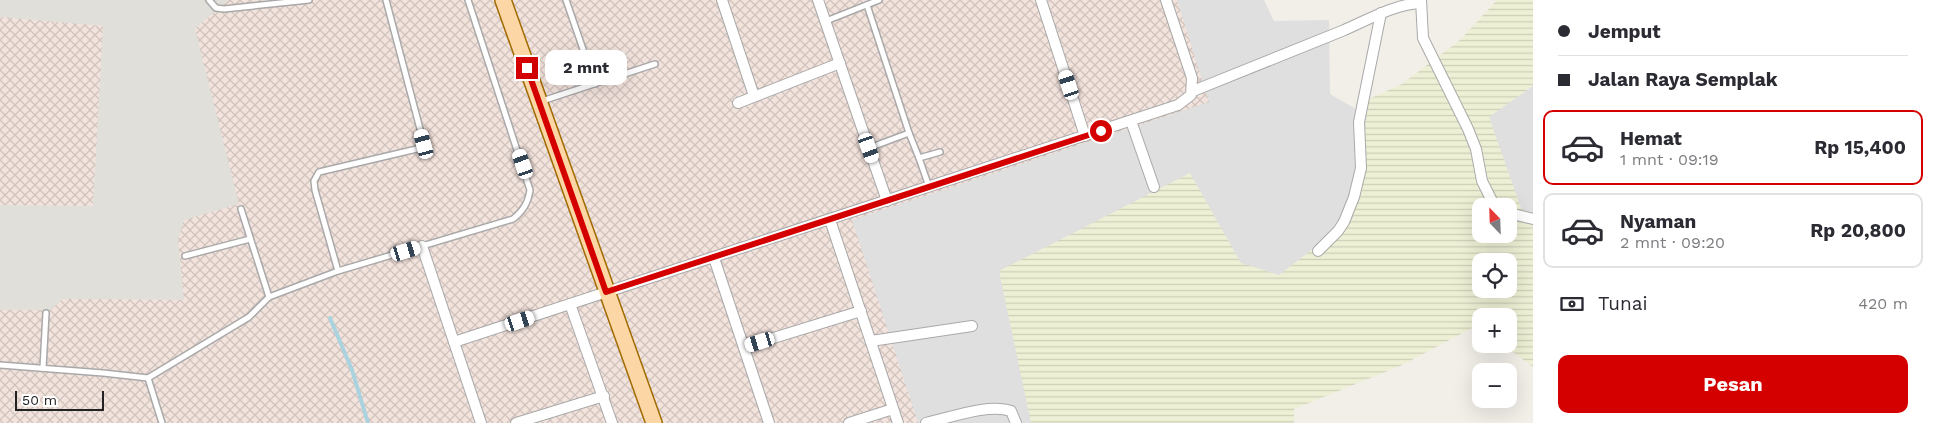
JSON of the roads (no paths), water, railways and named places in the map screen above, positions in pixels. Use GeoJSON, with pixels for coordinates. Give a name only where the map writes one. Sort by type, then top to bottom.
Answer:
{"type":"FeatureCollection","features":[{"type":"Feature","properties":{"kind":"main road"},"geometry":{"type":"LineString","coordinates":[[503,0],[654,423]]}},
{"type":"Feature","properties":{"kind":"street"},"geometry":{"type":"LineString","coordinates":[[722,0],[754,96]]}},
{"type":"Feature","properties":{"kind":"street"},"geometry":{"type":"LineString","coordinates":[[818,0],[887,201]]}},
{"type":"Feature","properties":{"kind":"street"},"geometry":{"type":"LineString","coordinates":[[1040,0],[1085,136]]}},
{"type":"Feature","properties":{"kind":"street"},"geometry":{"type":"LineString","coordinates":[[1166,0],[1192,78],[1193,91]]}},
{"type":"Feature","properties":{"kind":"street"},"geometry":{"type":"LineString","coordinates":[[454,342],[1178,105],[1186,100],[1193,91],[1354,26],[1381,12],[1420,1],[1423,38],[1468,129],[1476,149],[1482,181],[1490,198]]}},
{"type":"Feature","properties":{"kind":"street"},"geometry":{"type":"LineString","coordinates":[[1318,251],[1338,232],[1354,197],[1361,168],[1359,122],[1381,12]]}},
{"type":"Feature","properties":{"kind":"street"},"geometry":{"type":"LineString","coordinates":[[738,103],[840,63]]}},
{"type":"Feature","properties":{"kind":"street"},"geometry":{"type":"LineString","coordinates":[[1131,121],[1154,187]]}},
{"type":"Feature","properties":{"kind":"street"},"geometry":{"type":"LineString","coordinates":[[1518,215],[1533,219]]}},
{"type":"Feature","properties":{"kind":"street"},"geometry":{"type":"LineString","coordinates":[[830,220],[898,423]]}},
{"type":"Feature","properties":{"kind":"street"},"geometry":{"type":"LineString","coordinates":[[422,246],[481,423]]}},
{"type":"Feature","properties":{"kind":"street"},"geometry":{"type":"LineString","coordinates":[[714,258],[769,423]]}},
{"type":"Feature","properties":{"kind":"street"},"geometry":{"type":"LineString","coordinates":[[570,304],[612,423]]}},
{"type":"Feature","properties":{"kind":"street"},"geometry":{"type":"LineString","coordinates":[[744,347],[861,311]]}},
{"type":"Feature","properties":{"kind":"street"},"geometry":{"type":"LineString","coordinates":[[871,341],[972,326]]}},
{"type":"Feature","properties":{"kind":"street"},"geometry":{"type":"LineString","coordinates":[[516,423],[604,396]]}},
{"type":"Feature","properties":{"kind":"street"},"geometry":{"type":"LineString","coordinates":[[926,423],[986,409],[1003,408],[1011,411],[1016,423]]}},
{"type":"Feature","properties":{"kind":"street"},"geometry":{"type":"LineString","coordinates":[[849,423],[893,409]]}},
{"type":"Feature","properties":{"kind":"lane"},"geometry":{"type":"LineString","coordinates":[[209,0],[216,8],[224,9],[309,0]]}},
{"type":"Feature","properties":{"kind":"lane"},"geometry":{"type":"LineString","coordinates":[[338,271],[314,190],[314,181],[319,172],[421,148],[424,144],[386,0]]}},
{"type":"Feature","properties":{"kind":"lane"},"geometry":{"type":"LineString","coordinates":[[0,365],[148,378],[249,317],[269,297],[338,271],[512,218],[522,211],[529,197],[530,190],[468,0]]}},
{"type":"Feature","properties":{"kind":"lane"},"geometry":{"type":"LineString","coordinates":[[566,0],[595,84]]}},
{"type":"Feature","properties":{"kind":"lane"},"geometry":{"type":"LineString","coordinates":[[825,21],[879,0]]}},
{"type":"Feature","properties":{"kind":"lane"},"geometry":{"type":"LineString","coordinates":[[867,5],[927,182]]}},
{"type":"Feature","properties":{"kind":"lane"},"geometry":{"type":"LineString","coordinates":[[539,102],[655,64]]}},
{"type":"Feature","properties":{"kind":"lane"},"geometry":{"type":"LineString","coordinates":[[869,148],[910,133]]}},
{"type":"Feature","properties":{"kind":"lane"},"geometry":{"type":"LineString","coordinates":[[919,158],[940,152]]}},
{"type":"Feature","properties":{"kind":"lane"},"geometry":{"type":"LineString","coordinates":[[241,209],[269,297]]}},
{"type":"Feature","properties":{"kind":"lane"},"geometry":{"type":"LineString","coordinates":[[185,256],[250,239]]}},
{"type":"Feature","properties":{"kind":"lane"},"geometry":{"type":"LineString","coordinates":[[43,368],[46,313]]}},
{"type":"Feature","properties":{"kind":"lane"},"geometry":{"type":"LineString","coordinates":[[148,378],[162,423]]}},
{"type":"Feature","properties":{"kind":"waterway"},"geometry":{"type":"LineString","coordinates":[[330,318],[352,370],[368,423]]}}]}
